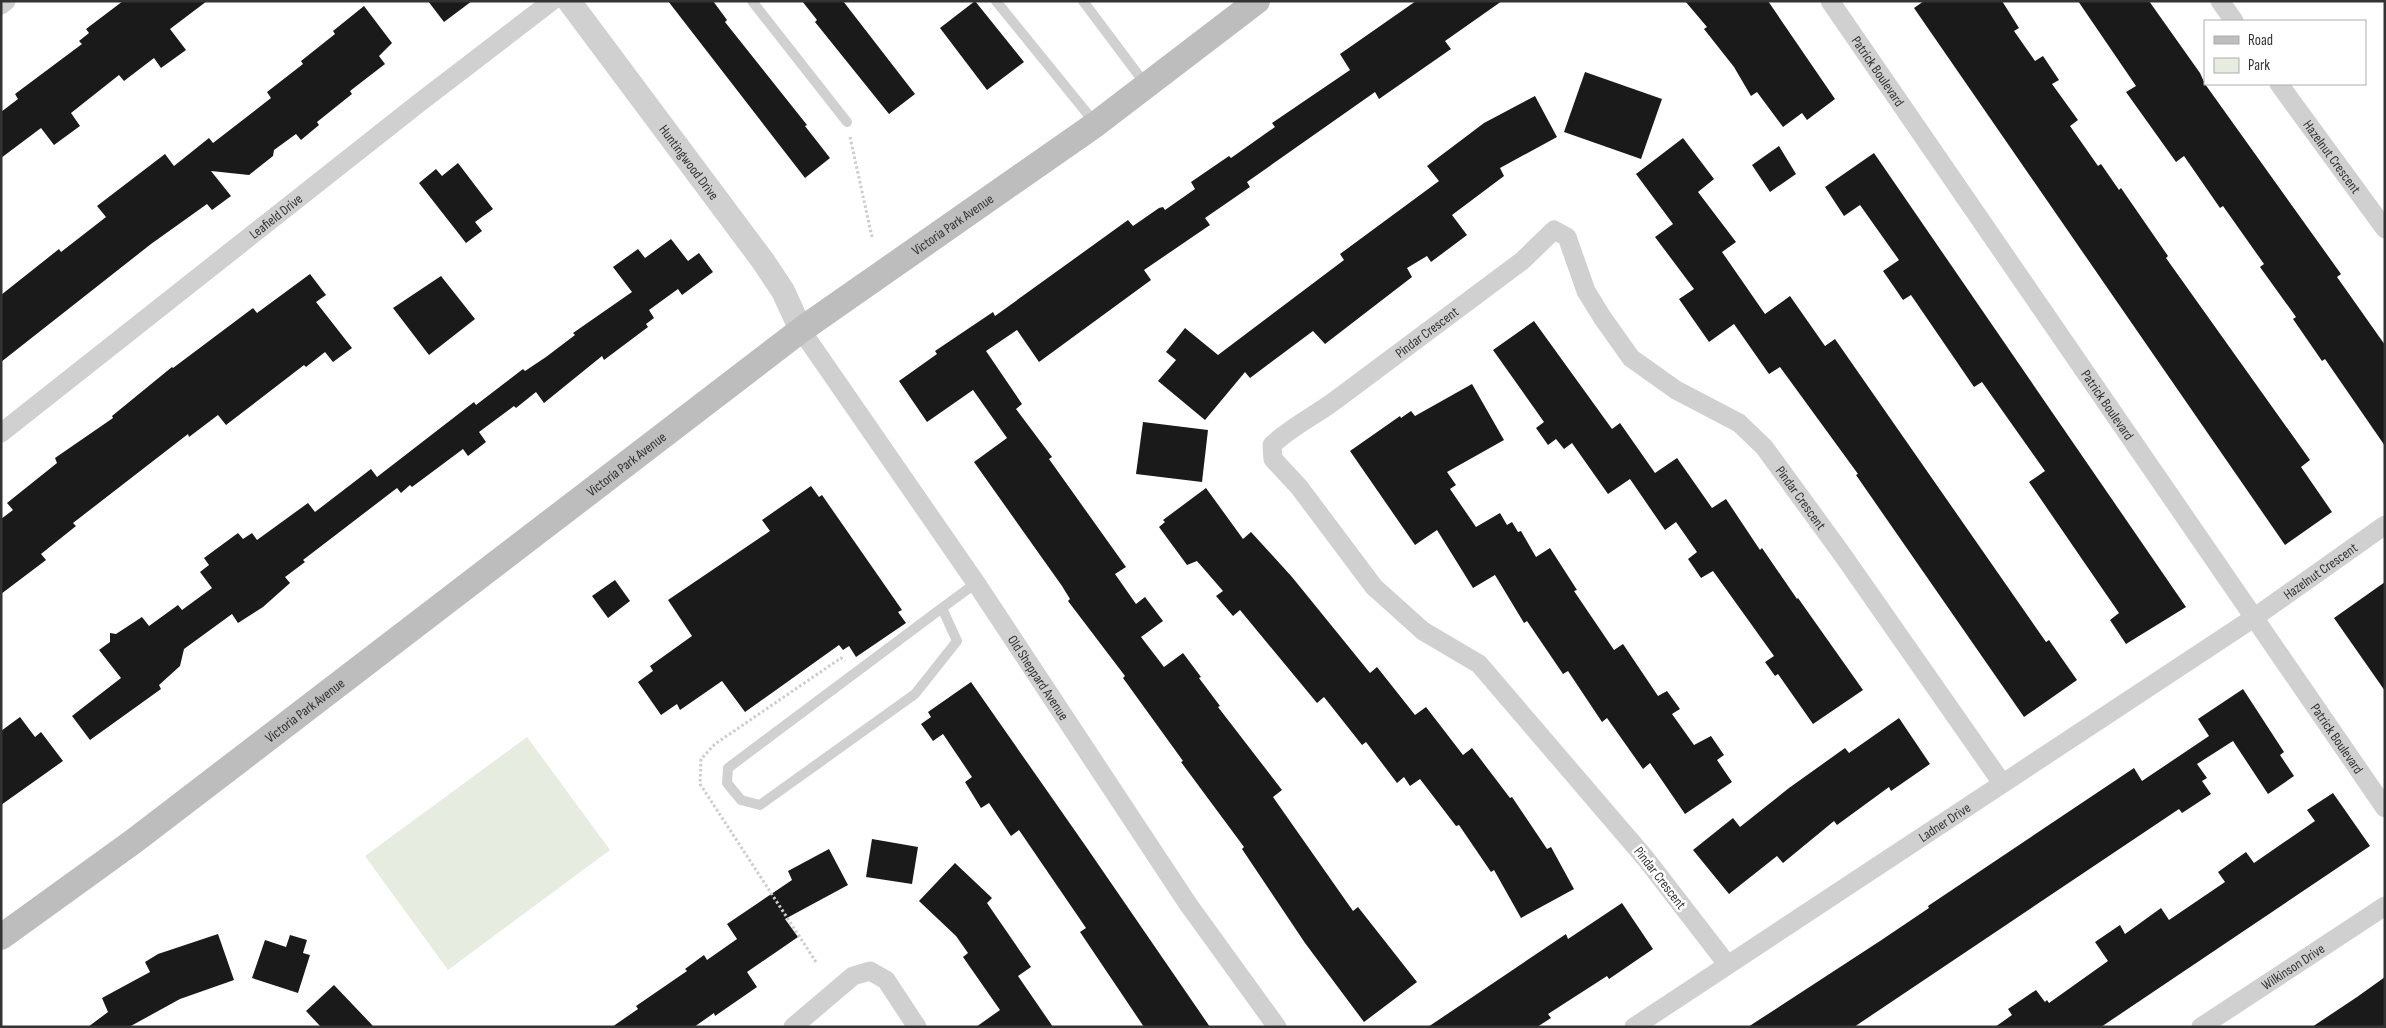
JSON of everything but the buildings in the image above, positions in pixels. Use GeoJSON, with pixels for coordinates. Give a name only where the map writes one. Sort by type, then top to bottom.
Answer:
{"type":"FeatureCollection","features":[{"type":"Feature","properties":{"kind":"main road","name":"Victoria Park Avenue"},"geometry":{"type":"LineString","coordinates":[[1,936],[142,835],[801,330],[1096,124],[1257,1]]}},
{"type":"Feature","properties":{"kind":"street"},"geometry":{"type":"LineString","coordinates":[[1,5],[6,1]]}},
{"type":"Feature","properties":{"kind":"street","name":"Leafield Drive"},"geometry":{"type":"LineString","coordinates":[[1,433],[419,103],[552,1]]}},
{"type":"Feature","properties":{"kind":"street","name":"Huntingwood Drive"},"geometry":{"type":"LineString","coordinates":[[569,1],[763,261],[782,291],[801,330]]}},
{"type":"Feature","properties":{"kind":"street","name":"Patrick Boulevard"},"geometry":{"type":"LineString","coordinates":[[1830,1],[2385,808]]}},
{"type":"Feature","properties":{"kind":"street"},"geometry":{"type":"LineString","coordinates":[[2220,1],[2233,20]]}},
{"type":"Feature","properties":{"kind":"street","name":"Hazelnut Crescent"},"geometry":{"type":"LineString","coordinates":[[2280,85],[2385,229]]}},
{"type":"Feature","properties":{"kind":"street","name":"Pindar Crescent"},"geometry":{"type":"LineString","coordinates":[[1727,964],[1646,859],[1478,664],[1423,631],[1374,586],[1298,487],[1273,459],[1272,446],[1288,430],[1307,421],[1328,406],[1522,261],[1554,230],[1567,237],[1586,291],[1602,318],[1631,358],[1676,390],[1739,423],[1764,447],[2002,782]]}},
{"type":"Feature","properties":{"kind":"street","name":"Old Sheppard Avenue"},"geometry":{"type":"LineString","coordinates":[[801,330],[976,583],[1188,904],[1276,1027]]}},
{"type":"Feature","properties":{"kind":"street","name":"Hazelnut Crescent"},"geometry":{"type":"LineString","coordinates":[[2255,617],[2385,525]]}},
{"type":"Feature","properties":{"kind":"street","name":"Ladner Drive"},"geometry":{"type":"LineString","coordinates":[[1634,1027],[2002,782],[2255,617]]}},
{"type":"Feature","properties":{"kind":"street","name":"Wilkinson Drive"},"geometry":{"type":"LineString","coordinates":[[2201,1027],[2385,906]]}},
{"type":"Feature","properties":{"kind":"street"},"geometry":{"type":"LineString","coordinates":[[793,1027],[853,976],[870,971],[886,980],[917,1027]]}},
{"type":"Feature","properties":{"kind":"lane"},"geometry":{"type":"LineString","coordinates":[[752,1],[847,122]]}},
{"type":"Feature","properties":{"kind":"lane"},"geometry":{"type":"LineString","coordinates":[[996,1],[1096,124]]}},
{"type":"Feature","properties":{"kind":"lane"},"geometry":{"type":"LineString","coordinates":[[1083,1],[1146,85]]}},
{"type":"Feature","properties":{"kind":"lane"},"geometry":{"type":"LineString","coordinates":[[942,608],[957,641],[915,694],[760,805],[741,800],[727,783],[728,768],[942,608],[976,583]]}},
{"type":"Feature","properties":{"kind":"path"},"geometry":{"type":"LineString","coordinates":[[960,1],[966,1]]}},
{"type":"Feature","properties":{"kind":"path"},"geometry":{"type":"LineString","coordinates":[[847,122],[872,237]]}},
{"type":"Feature","properties":{"kind":"path"},"geometry":{"type":"LineString","coordinates":[[816,962],[700,784],[701,759],[715,744],[841,658],[849,664]]}},
{"type":"Feature","properties":{"kind":"green space"},"geometry":{"type":"Polygon","coordinates":[[[527,737],[610,850],[448,970],[365,856],[527,737]]]}}]}
